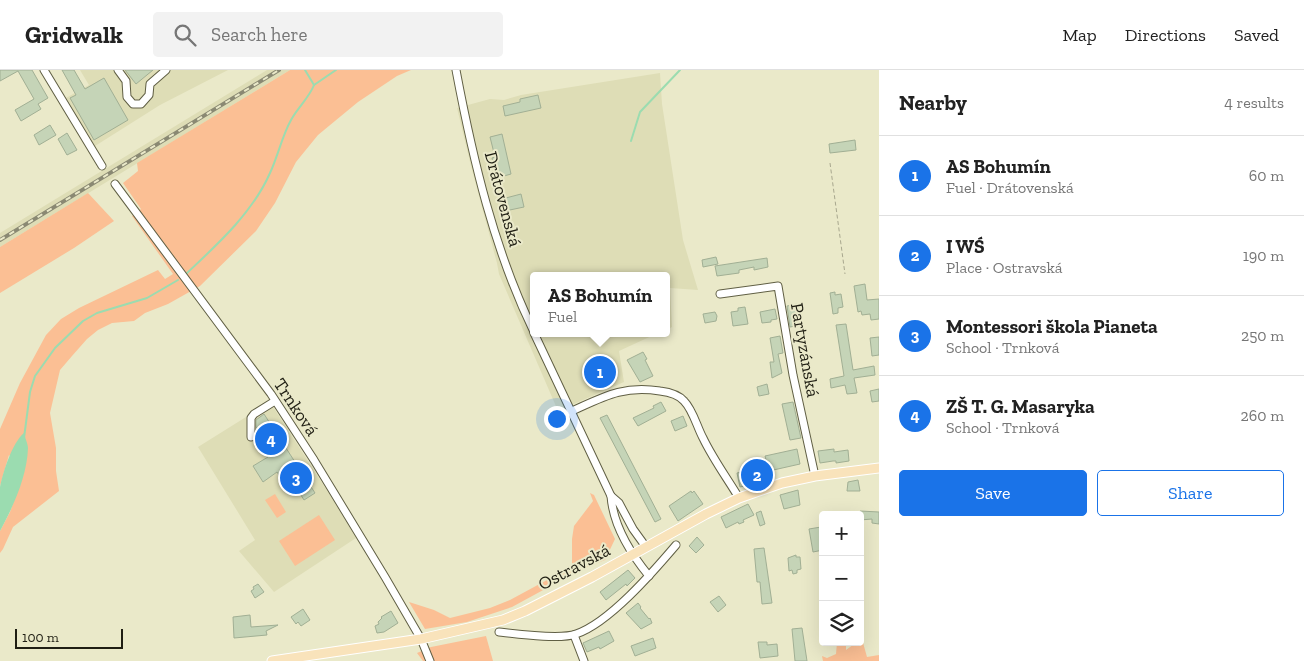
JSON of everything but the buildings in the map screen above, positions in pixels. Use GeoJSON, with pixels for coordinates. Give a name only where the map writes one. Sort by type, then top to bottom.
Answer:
{"type":"FeatureCollection","features":[{"type":"Feature","properties":{"kind":"main road","name":"Ostravská"},"geometry":{"type":"LineString","coordinates":[[272,661],[421,639],[510,617],[562,593],[706,514],[739,498],[774,486],[815,476],[879,468]]}},
{"type":"Feature","properties":{"kind":"street"},"geometry":{"type":"LineString","coordinates":[[44,70],[102,166]]}},
{"type":"Feature","properties":{"kind":"street"},"geometry":{"type":"LineString","coordinates":[[118,70],[126,80],[127,97],[133,104],[141,104],[149,95],[150,84],[166,70]]}},
{"type":"Feature","properties":{"kind":"street","name":"Drátovenská"},"geometry":{"type":"LineString","coordinates":[[456,70],[490,216],[517,298],[530,325]]}},
{"type":"Feature","properties":{"kind":"street","name":"Trnková"},"geometry":{"type":"LineString","coordinates":[[115,184],[275,401],[334,491],[421,639],[430,661]]}},
{"type":"Feature","properties":{"kind":"street","name":"Partyzánská"},"geometry":{"type":"LineString","coordinates":[[720,294],[778,286],[793,375],[815,476]]}},
{"type":"Feature","properties":{"kind":"street","name":"Drátovenská"},"geometry":{"type":"LineString","coordinates":[[536,337],[611,496],[612,509],[632,555],[649,576]]}},
{"type":"Feature","properties":{"kind":"street"},"geometry":{"type":"LineString","coordinates":[[572,411],[616,392],[628,390],[653,390],[678,396],[686,404],[704,440],[739,498]]}},
{"type":"Feature","properties":{"kind":"street"},"geometry":{"type":"LineString","coordinates":[[251,437],[251,418],[254,414],[275,401]]}},
{"type":"Feature","properties":{"kind":"street","name":"Drátovenská"},"geometry":{"type":"LineString","coordinates":[[611,496],[619,503],[633,529],[646,547]]}},
{"type":"Feature","properties":{"kind":"street"},"geometry":{"type":"LineString","coordinates":[[499,632],[553,636],[574,635],[590,628],[603,620],[649,576],[676,545]]}},
{"type":"Feature","properties":{"kind":"street"},"geometry":{"type":"LineString","coordinates":[[574,635],[584,661]]}},
{"type":"Feature","properties":{"kind":"path"},"geometry":{"type":"LineString","coordinates":[[830,163],[845,274]]}},
{"type":"Feature","properties":{"kind":"shaded area"},"geometry":{"type":"Polygon","coordinates":[[[80,70],[228,70],[160,105],[95,146],[66,98],[89,85],[80,70]]]}},
{"type":"Feature","properties":{"kind":"shaded area"},"geometry":{"type":"Polygon","coordinates":[[[267,70],[290,70],[0,247],[0,233],[267,70]]]}},
{"type":"Feature","properties":{"kind":"shaded area"},"geometry":{"type":"Polygon","coordinates":[[[290,70],[411,70],[397,76],[358,102],[318,135],[296,162],[275,203],[256,231],[200,286],[168,304],[145,313],[134,321],[112,323],[98,330],[87,339],[60,370],[50,413],[56,448],[56,471],[59,491],[13,527],[0,553],[0,531],[10,512],[24,472],[9,455],[0,486],[0,429],[20,383],[46,335],[61,319],[79,308],[158,270],[165,279],[173,274],[132,216],[141,209],[123,183],[138,171],[137,163],[290,70]]]}},
{"type":"Feature","properties":{"kind":"shaded area"},"geometry":{"type":"Polygon","coordinates":[[[660,73],[662,104],[683,240],[698,290],[670,288],[670,272],[530,272],[530,337],[649,337],[619,351],[624,382],[558,411],[499,274],[457,108],[490,99],[504,100],[521,95],[660,73]]]}},
{"type":"Feature","properties":{"kind":"shaded area"},"geometry":{"type":"Polygon","coordinates":[[[88,193],[114,221],[0,293],[0,247],[88,193]]]}},
{"type":"Feature","properties":{"kind":"shaded area"},"geometry":{"type":"Polygon","coordinates":[[[670,288],[672,327],[670,328],[670,288]]]}},
{"type":"Feature","properties":{"kind":"shaded area"},"geometry":{"type":"Polygon","coordinates":[[[270,402],[356,538],[274,592],[239,551],[255,540],[198,447],[270,402]]]}},
{"type":"Feature","properties":{"kind":"shaded area"},"geometry":{"type":"Polygon","coordinates":[[[24,433],[28,445],[25,470],[14,502],[0,531],[1,481],[12,451],[24,433]]]}},
{"type":"Feature","properties":{"kind":"shaded area"},"geometry":{"type":"Polygon","coordinates":[[[590,493],[594,495],[615,539],[605,560],[580,570],[512,607],[467,622],[425,629],[409,602],[434,610],[450,618],[490,608],[510,600],[571,567],[574,526],[593,501],[590,493]]]}},
{"type":"Feature","properties":{"kind":"shaded area"},"geometry":{"type":"Polygon","coordinates":[[[275,494],[286,512],[277,518],[265,500],[275,494]]]}},
{"type":"Feature","properties":{"kind":"shaded area"},"geometry":{"type":"Polygon","coordinates":[[[319,515],[335,540],[295,566],[279,541],[319,515]]]}},
{"type":"Feature","properties":{"kind":"shaded area"},"geometry":{"type":"Polygon","coordinates":[[[486,636],[493,661],[423,661],[417,653],[431,647],[486,636]]]}},
{"type":"Feature","properties":{"kind":"shaded area"},"geometry":{"type":"Polygon","coordinates":[[[837,646],[846,646],[846,650],[852,646],[864,646],[867,657],[879,655],[879,661],[823,661],[822,656],[827,658],[836,654],[837,646]]]}},
{"type":"Feature","properties":{"kind":"waterway"},"geometry":{"type":"LineString","coordinates":[[187,273],[234,227],[263,187],[288,126],[314,85],[305,70]]}},
{"type":"Feature","properties":{"kind":"waterway"},"geometry":{"type":"LineString","coordinates":[[314,85],[336,70]]}},
{"type":"Feature","properties":{"kind":"waterway"},"geometry":{"type":"LineString","coordinates":[[631,141],[640,112],[680,70]]}},
{"type":"Feature","properties":{"kind":"waterway"},"geometry":{"type":"LineString","coordinates":[[24,438],[30,392],[35,376],[55,348],[83,321],[97,313],[147,298],[178,280]]}},
{"type":"Feature","properties":{"kind":"railway"},"geometry":{"type":"LineString","coordinates":[[0,240],[279,70]]}},
{"type":"Feature","properties":{"kind":"place","name":"AS Bohumín"},"geometry":{"type":"Point","coordinates":[600,372]}},
{"type":"Feature","properties":{"kind":"place","name":"ZŠ T. G. Masaryka"},"geometry":{"type":"Point","coordinates":[271,439]}},
{"type":"Feature","properties":{"kind":"place","name":"I WŚ"},"geometry":{"type":"Point","coordinates":[757,475]}},
{"type":"Feature","properties":{"kind":"place","name":"Montessori škola Pianeta"},"geometry":{"type":"Point","coordinates":[296,478]}}]}
